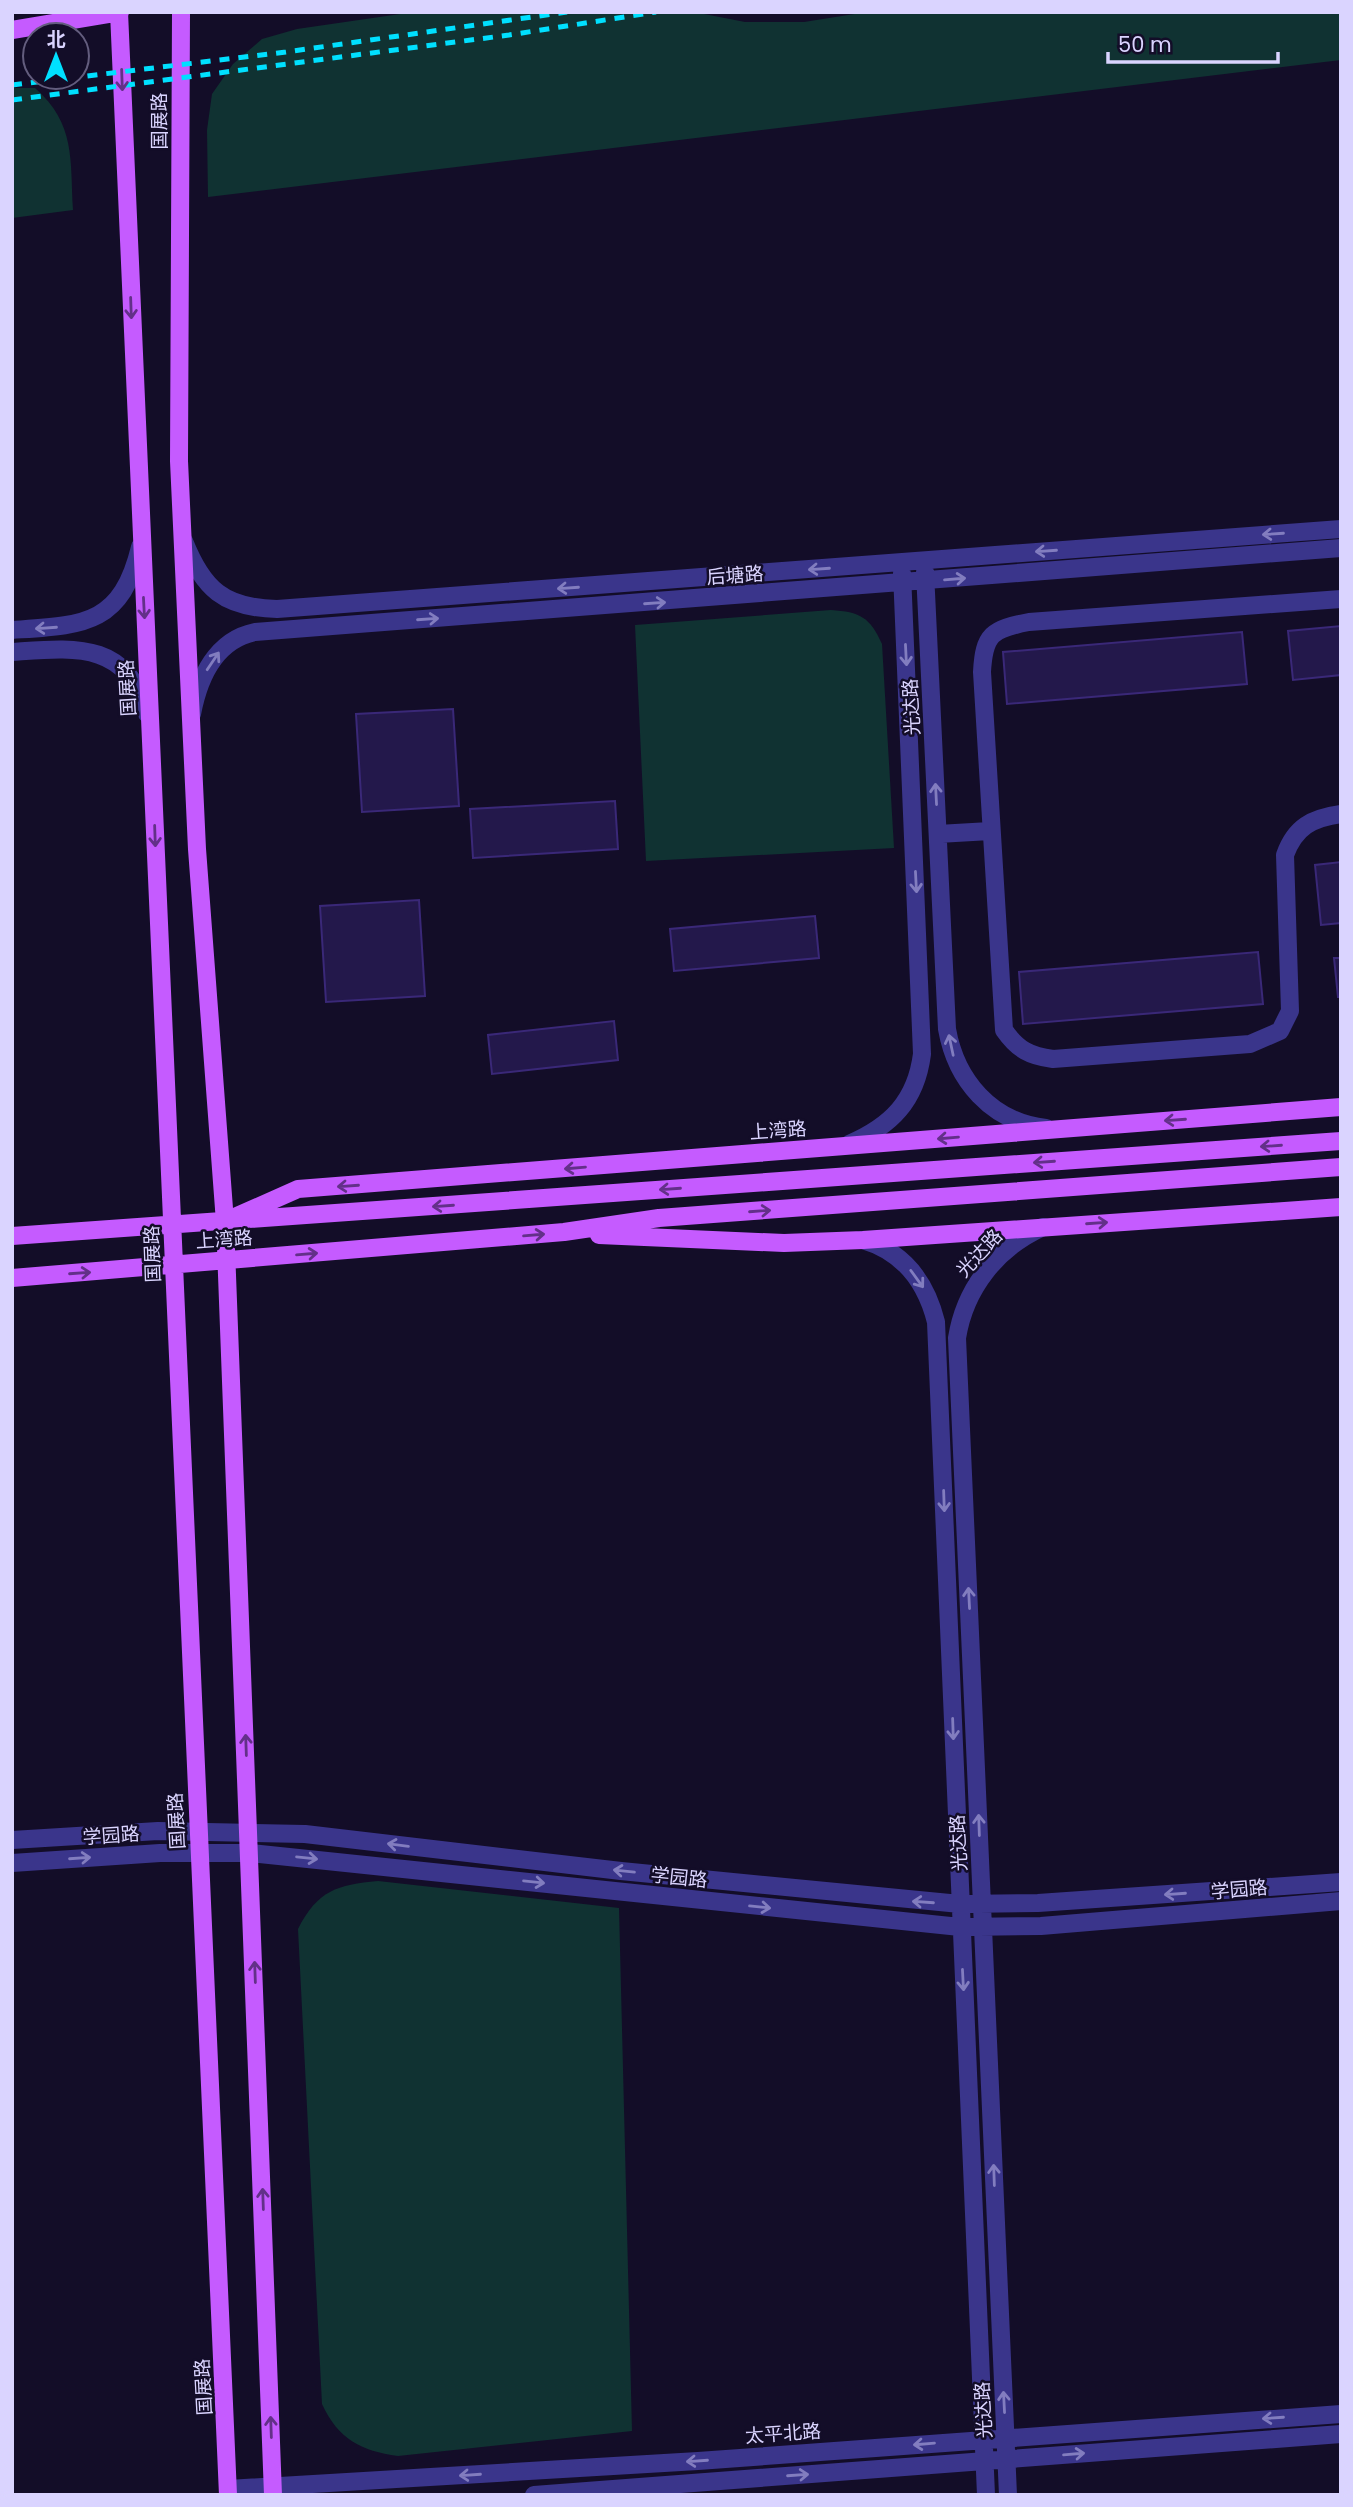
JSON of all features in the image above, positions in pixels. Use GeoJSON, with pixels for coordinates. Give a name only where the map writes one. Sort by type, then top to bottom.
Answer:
{"type":"FeatureCollection","features":[{"type":"Feature","properties":{"kind":"main road"},"geometry":{"type":"LineString","coordinates":[[12,30],[119,12]]}},
{"type":"Feature","properties":{"kind":"main road","name":"国展路"},"geometry":{"type":"LineString","coordinates":[[119,12],[228,2492]]}},
{"type":"Feature","properties":{"kind":"main road","name":"国展路"},"geometry":{"type":"LineString","coordinates":[[181,12],[179,461],[191,724],[225,1222],[273,2491]]}},
{"type":"Feature","properties":{"kind":"main road","name":"上湾路"},"geometry":{"type":"LineString","coordinates":[[225,1222],[298,1189],[1341,1107]]}},
{"type":"Feature","properties":{"kind":"main road","name":"上湾路"},"geometry":{"type":"LineString","coordinates":[[12,1236],[1340,1141]]}},
{"type":"Feature","properties":{"kind":"main road","name":"上湾路"},"geometry":{"type":"LineString","coordinates":[[12,1278],[564,1232],[659,1218],[1341,1167]]}},
{"type":"Feature","properties":{"kind":"main road","name":"上湾路"},"geometry":{"type":"LineString","coordinates":[[564,1232],[784,1243],[863,1240],[1341,1207]]}},
{"type":"Feature","properties":{"kind":"street","name":"后塘路"},"geometry":{"type":"LineString","coordinates":[[182,537],[201,576],[214,592],[232,603],[254,609],[1341,529]]}},
{"type":"Feature","properties":{"kind":"street"},"geometry":{"type":"LineString","coordinates":[[12,630],[87,623],[105,612],[131,580],[141,543]]}},
{"type":"Feature","properties":{"kind":"street","name":"后塘路"},"geometry":{"type":"LineString","coordinates":[[191,724],[198,691],[210,661],[236,636],[255,632],[1341,548]]}},
{"type":"Feature","properties":{"kind":"street","name":"光达路"},"geometry":{"type":"LineString","coordinates":[[925,561],[947,1029],[952,1054],[975,1093],[995,1109],[1037,1127],[1052,1129]]}},
{"type":"Feature","properties":{"kind":"street","name":"光达路"},"geometry":{"type":"LineString","coordinates":[[844,1146],[877,1132],[903,1108],[914,1089],[922,1054],[902,562]]}},
{"type":"Feature","properties":{"kind":"street"},"geometry":{"type":"LineString","coordinates":[[1341,599],[1029,622],[994,632],[986,642],[982,672],[1004,1030],[1014,1044],[1032,1056],[1054,1059],[1250,1044],[1280,1031],[1290,1011],[1285,855],[1290,841],[1310,821],[1341,814]]}},
{"type":"Feature","properties":{"kind":"street"},"geometry":{"type":"LineString","coordinates":[[12,652],[75,648],[106,658],[135,680],[150,726]]}},
{"type":"Feature","properties":{"kind":"street"},"geometry":{"type":"LineString","coordinates":[[938,834],[990,831]]}},
{"type":"Feature","properties":{"kind":"street","name":"光达路"},"geometry":{"type":"LineString","coordinates":[[1008,2495],[957,1338],[968,1294],[990,1267],[1017,1241],[1044,1227]]}},
{"type":"Feature","properties":{"kind":"street","name":"光达路"},"geometry":{"type":"LineString","coordinates":[[863,1240],[879,1245],[903,1261],[930,1298],[936,1322],[986,2495]]}},
{"type":"Feature","properties":{"kind":"street","name":"学园路"},"geometry":{"type":"LineString","coordinates":[[12,1840],[198,1830],[249,1830],[305,1834],[621,1871],[960,1904],[1341,1882]]}},
{"type":"Feature","properties":{"kind":"street","name":"学园路"},"geometry":{"type":"LineString","coordinates":[[12,1863],[199,1852],[250,1853],[960,1927],[1041,1926],[1341,1901]]}},
{"type":"Feature","properties":{"kind":"street","name":"太平北路"},"geometry":{"type":"LineString","coordinates":[[228,2492],[273,2491],[1341,2414]]}},
{"type":"Feature","properties":{"kind":"street"},"geometry":{"type":"LineString","coordinates":[[534,2495],[1341,2434]]}},
{"type":"Feature","properties":{"kind":"green space"},"geometry":{"type":"Polygon","coordinates":[[[414,12],[694,12],[745,22],[804,22],[867,12],[1341,12],[1341,60],[208,197],[207,130],[212,94],[233,64],[262,39],[297,29],[414,12]]]}},
{"type":"Feature","properties":{"kind":"green space"},"geometry":{"type":"Polygon","coordinates":[[[12,88],[21,88],[21,91],[38,91],[58,115],[64,129],[70,159],[73,210],[12,218],[12,88]]]}},
{"type":"Feature","properties":{"kind":"green space"},"geometry":{"type":"Polygon","coordinates":[[[831,610],[850,612],[863,618],[873,628],[882,644],[894,848],[646,861],[635,625],[831,610]]]}},
{"type":"Feature","properties":{"kind":"green space"},"geometry":{"type":"Polygon","coordinates":[[[378,1881],[619,1908],[632,2431],[398,2456],[362,2447],[343,2435],[322,2404],[298,1929],[313,1906],[330,1892],[351,1885],[378,1881]]]}},
{"type":"Feature","properties":{"kind":"building"},"geometry":{"type":"Polygon","coordinates":[[[1341,626],[1341,675],[1293,680],[1288,631],[1341,626]]]}},
{"type":"Feature","properties":{"kind":"building"},"geometry":{"type":"Polygon","coordinates":[[[1242,632],[1247,684],[1007,704],[1003,652],[1242,632]]]}},
{"type":"Feature","properties":{"kind":"building"},"geometry":{"type":"Polygon","coordinates":[[[453,709],[459,806],[362,812],[356,714],[453,709]]]}},
{"type":"Feature","properties":{"kind":"building"},"geometry":{"type":"Polygon","coordinates":[[[615,801],[618,849],[473,858],[470,809],[615,801]]]}},
{"type":"Feature","properties":{"kind":"building"},"geometry":{"type":"Polygon","coordinates":[[[1341,862],[1341,923],[1321,925],[1315,865],[1341,862]]]}},
{"type":"Feature","properties":{"kind":"building"},"geometry":{"type":"Polygon","coordinates":[[[419,900],[425,996],[326,1002],[320,906],[419,900]]]}},
{"type":"Feature","properties":{"kind":"building"},"geometry":{"type":"Polygon","coordinates":[[[815,916],[819,958],[674,971],[670,929],[815,916]]]}},
{"type":"Feature","properties":{"kind":"building"},"geometry":{"type":"Polygon","coordinates":[[[1258,952],[1263,1004],[1023,1024],[1019,972],[1258,952]]]}},
{"type":"Feature","properties":{"kind":"building"},"geometry":{"type":"Polygon","coordinates":[[[1334,958],[1341,958],[1341,997],[1338,997],[1334,958]]]}},
{"type":"Feature","properties":{"kind":"building"},"geometry":{"type":"Polygon","coordinates":[[[614,1021],[618,1060],[492,1074],[488,1035],[614,1021]]]}},
{"type":"Feature","properties":{"kind":"railway"},"geometry":{"type":"LineString","coordinates":[[12,85],[286,52],[567,12]]}},
{"type":"Feature","properties":{"kind":"railway"},"geometry":{"type":"LineString","coordinates":[[12,100],[509,35],[656,12]]}}]}
